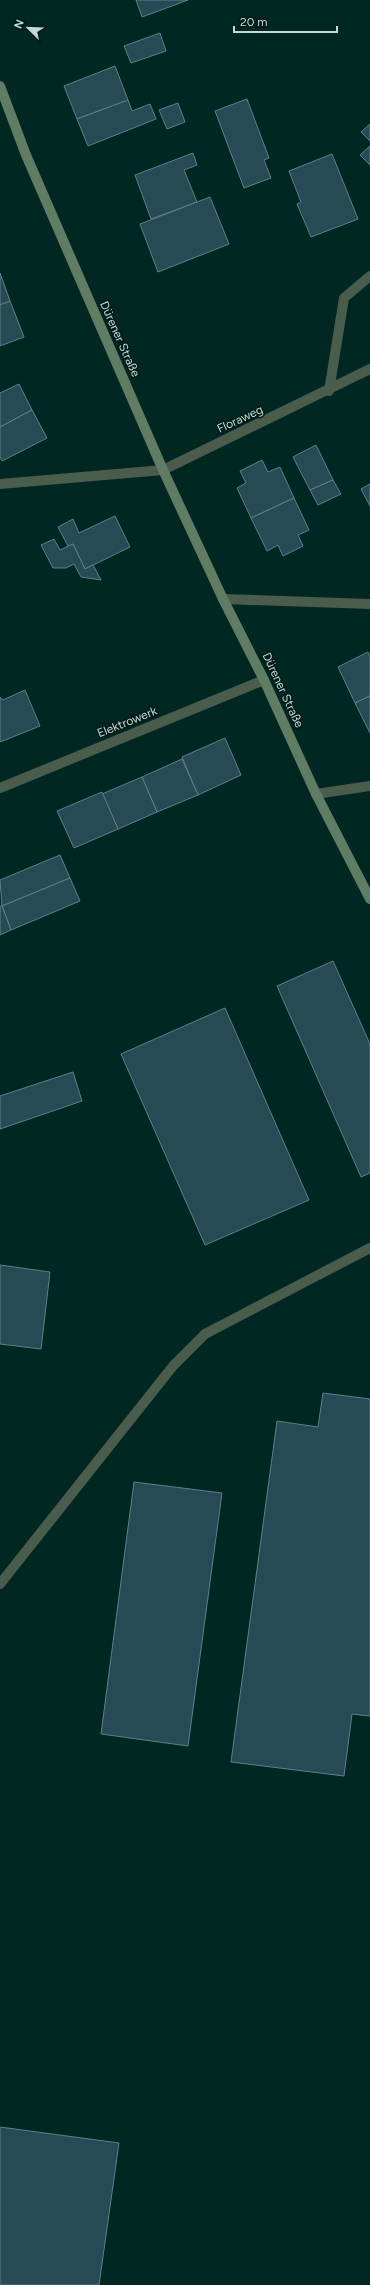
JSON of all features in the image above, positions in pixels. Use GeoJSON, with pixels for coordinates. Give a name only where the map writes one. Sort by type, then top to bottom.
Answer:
{"type":"FeatureCollection","features":[{"type":"Feature","properties":{"kind":"street","name":"Dürener Straße"},"geometry":{"type":"LineString","coordinates":[[0,86],[26,155],[163,470],[223,599],[264,680],[316,794],[370,899]]}},
{"type":"Feature","properties":{"kind":"street"},"geometry":{"type":"LineString","coordinates":[[329,391],[344,298],[370,276]]}},
{"type":"Feature","properties":{"kind":"street","name":"Floraweg"},"geometry":{"type":"LineString","coordinates":[[163,470],[329,391],[370,369]]}},
{"type":"Feature","properties":{"kind":"street"},"geometry":{"type":"LineString","coordinates":[[0,484],[163,470]]}},
{"type":"Feature","properties":{"kind":"street"},"geometry":{"type":"LineString","coordinates":[[223,599],[370,604]]}},
{"type":"Feature","properties":{"kind":"street","name":"Elektrowerk"},"geometry":{"type":"LineString","coordinates":[[0,788],[264,680]]}},
{"type":"Feature","properties":{"kind":"street"},"geometry":{"type":"LineString","coordinates":[[316,794],[370,786]]}},
{"type":"Feature","properties":{"kind":"street"},"geometry":{"type":"LineString","coordinates":[[0,1584],[173,1366],[205,1334],[370,1248]]}},
{"type":"Feature","properties":{"kind":"building"},"geometry":{"type":"Polygon","coordinates":[[[136,0],[188,0],[142,17],[136,0]]]}},
{"type":"Feature","properties":{"kind":"building"},"geometry":{"type":"Polygon","coordinates":[[[160,33],[166,51],[131,63],[124,46],[160,33]]]}},
{"type":"Feature","properties":{"kind":"building"},"geometry":{"type":"Polygon","coordinates":[[[115,66],[128,100],[77,119],[64,86],[115,66]]]}},
{"type":"Feature","properties":{"kind":"building"},"geometry":{"type":"Polygon","coordinates":[[[247,99],[269,158],[264,160],[271,178],[244,188],[215,111],[247,99]]]}},
{"type":"Feature","properties":{"kind":"building"},"geometry":{"type":"Polygon","coordinates":[[[128,100],[132,111],[150,104],[156,119],[88,146],[77,119],[128,100]]]}},
{"type":"Feature","properties":{"kind":"building"},"geometry":{"type":"Polygon","coordinates":[[[178,103],[185,122],[167,129],[159,110],[178,103]]]}},
{"type":"Feature","properties":{"kind":"building"},"geometry":{"type":"Polygon","coordinates":[[[370,124],[370,141],[361,132],[370,124]]]}},
{"type":"Feature","properties":{"kind":"building"},"geometry":{"type":"Polygon","coordinates":[[[370,146],[370,165],[360,155],[370,146]]]}},
{"type":"Feature","properties":{"kind":"building"},"geometry":{"type":"Polygon","coordinates":[[[193,153],[197,165],[184,170],[197,202],[151,219],[135,175],[193,153]]]}},
{"type":"Feature","properties":{"kind":"building"},"geometry":{"type":"Polygon","coordinates":[[[332,154],[358,219],[311,237],[297,204],[301,202],[289,171],[332,154]]]}},
{"type":"Feature","properties":{"kind":"building"},"geometry":{"type":"Polygon","coordinates":[[[210,197],[229,244],[158,272],[140,224],[210,197]]]}},
{"type":"Feature","properties":{"kind":"building"},"geometry":{"type":"Polygon","coordinates":[[[0,273],[10,301],[0,305],[0,273]]]}},
{"type":"Feature","properties":{"kind":"building"},"geometry":{"type":"Polygon","coordinates":[[[10,301],[24,337],[0,346],[0,305],[10,301]]]}},
{"type":"Feature","properties":{"kind":"building"},"geometry":{"type":"Polygon","coordinates":[[[19,384],[32,410],[0,427],[0,393],[19,384]]]}},
{"type":"Feature","properties":{"kind":"building"},"geometry":{"type":"Polygon","coordinates":[[[32,410],[47,438],[2,461],[0,457],[0,427],[32,410]]]}},
{"type":"Feature","properties":{"kind":"building"},"geometry":{"type":"Polygon","coordinates":[[[316,445],[333,480],[310,490],[293,457],[316,445]]]}},
{"type":"Feature","properties":{"kind":"building"},"geometry":{"type":"Polygon","coordinates":[[[262,460],[268,472],[280,467],[294,498],[251,518],[237,488],[246,483],[240,471],[262,460]]]}},
{"type":"Feature","properties":{"kind":"building"},"geometry":{"type":"Polygon","coordinates":[[[333,480],[341,494],[318,505],[310,490],[333,480]]]}},
{"type":"Feature","properties":{"kind":"building"},"geometry":{"type":"Polygon","coordinates":[[[370,484],[370,506],[361,489],[370,484]]]}},
{"type":"Feature","properties":{"kind":"building"},"geometry":{"type":"Polygon","coordinates":[[[294,498],[309,530],[298,535],[303,546],[283,556],[278,545],[267,551],[251,518],[294,498]]]}},
{"type":"Feature","properties":{"kind":"building"},"geometry":{"type":"Polygon","coordinates":[[[115,516],[130,547],[85,569],[73,544],[68,546],[58,527],[73,519],[79,533],[115,516]]]}},
{"type":"Feature","properties":{"kind":"building"},"geometry":{"type":"Polygon","coordinates":[[[54,539],[60,550],[73,544],[85,569],[93,565],[101,580],[81,577],[74,564],[66,568],[53,568],[41,545],[54,539]]]}},
{"type":"Feature","properties":{"kind":"building"},"geometry":{"type":"Polygon","coordinates":[[[368,652],[370,657],[370,696],[355,703],[338,667],[368,652]]]}},
{"type":"Feature","properties":{"kind":"building"},"geometry":{"type":"Polygon","coordinates":[[[25,690],[40,726],[0,742],[0,697],[3,700],[25,690]]]}},
{"type":"Feature","properties":{"kind":"building"},"geometry":{"type":"Polygon","coordinates":[[[370,696],[370,733],[355,703],[370,696]]]}},
{"type":"Feature","properties":{"kind":"building"},"geometry":{"type":"Polygon","coordinates":[[[225,738],[241,775],[198,795],[182,757],[225,738]]]}},
{"type":"Feature","properties":{"kind":"building"},"geometry":{"type":"Polygon","coordinates":[[[182,759],[198,795],[157,812],[142,777],[182,759]]]}},
{"type":"Feature","properties":{"kind":"building"},"geometry":{"type":"Polygon","coordinates":[[[142,777],[157,812],[118,829],[102,794],[142,777]]]}},
{"type":"Feature","properties":{"kind":"building"},"geometry":{"type":"Polygon","coordinates":[[[102,792],[118,829],[74,848],[57,811],[102,792]]]}},
{"type":"Feature","properties":{"kind":"building"},"geometry":{"type":"Polygon","coordinates":[[[60,855],[70,878],[2,906],[0,880],[60,855]]]}},
{"type":"Feature","properties":{"kind":"building"},"geometry":{"type":"Polygon","coordinates":[[[70,878],[80,901],[11,930],[2,906],[70,878]]]}},
{"type":"Feature","properties":{"kind":"building"},"geometry":{"type":"Polygon","coordinates":[[[0,906],[2,906],[11,930],[0,935],[0,906]]]}},
{"type":"Feature","properties":{"kind":"building"},"geometry":{"type":"Polygon","coordinates":[[[333,961],[370,1044],[370,1173],[361,1177],[277,986],[333,961]]]}},
{"type":"Feature","properties":{"kind":"building"},"geometry":{"type":"Polygon","coordinates":[[[225,1008],[309,1200],[205,1245],[121,1054],[225,1008]]]}},
{"type":"Feature","properties":{"kind":"building"},"geometry":{"type":"Polygon","coordinates":[[[73,1072],[82,1101],[0,1129],[0,1096],[73,1072]]]}},
{"type":"Feature","properties":{"kind":"building"},"geometry":{"type":"Polygon","coordinates":[[[0,1265],[50,1272],[41,1349],[0,1344],[0,1265]]]}},
{"type":"Feature","properties":{"kind":"building"},"geometry":{"type":"Polygon","coordinates":[[[323,1393],[370,1399],[370,1716],[352,1714],[344,1776],[231,1762],[277,1421],[318,1427],[323,1393]]]}},
{"type":"Feature","properties":{"kind":"building"},"geometry":{"type":"Polygon","coordinates":[[[134,1482],[222,1493],[188,1746],[101,1734],[134,1482]]]}},
{"type":"Feature","properties":{"kind":"building"},"geometry":{"type":"Polygon","coordinates":[[[0,2127],[119,2143],[99,2285],[0,2285],[0,2127]]]}}]}
